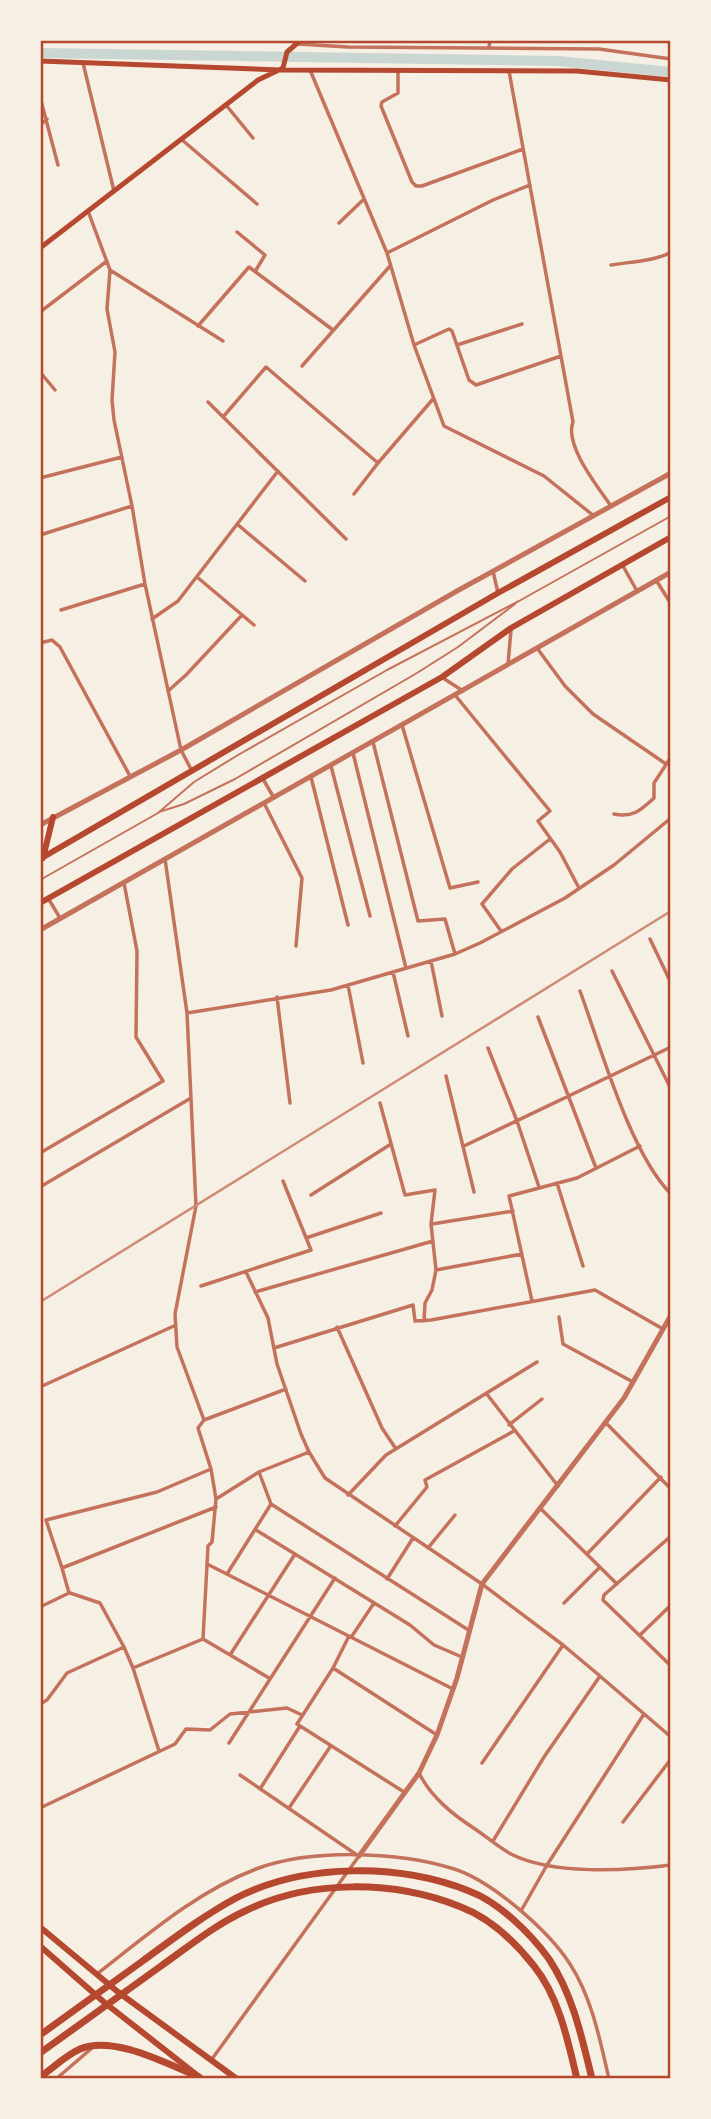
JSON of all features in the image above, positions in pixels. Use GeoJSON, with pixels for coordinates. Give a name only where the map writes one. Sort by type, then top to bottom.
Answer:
{"type":"FeatureCollection","features":[{"type":"Feature","properties":{"kind":"highway"},"geometry":{"type":"LineString","coordinates":[[42,859],[498,593],[671,497]]}},
{"type":"Feature","properties":{"kind":"highway"},"geometry":{"type":"LineString","coordinates":[[40,903],[442,677],[511,628],[671,537]]}},
{"type":"Feature","properties":{"kind":"highway"},"geometry":{"type":"LineString","coordinates":[[42,859],[53,817]]}},
{"type":"Feature","properties":{"kind":"highway"},"geometry":{"type":"LineString","coordinates":[[40,2035],[196,1922],[239,1897],[279,1882],[327,1871],[366,1871],[428,1878],[471,1891],[513,1918],[549,1959],[566,1993],[579,2027],[592,2079]]}},
{"type":"Feature","properties":{"kind":"highway"},"geometry":{"type":"LineString","coordinates":[[40,2053],[205,1935],[245,1911],[288,1895],[328,1888],[363,1887],[419,1893],[463,1907],[504,1933],[536,1968],[553,1999],[566,2032],[578,2079]]}},
{"type":"Feature","properties":{"kind":"highway"},"geometry":{"type":"LineString","coordinates":[[40,1927],[97,1974],[237,2079]]}},
{"type":"Feature","properties":{"kind":"highway"},"geometry":{"type":"LineString","coordinates":[[40,1946],[104,2003],[200,2078]]}},
{"type":"Feature","properties":{"kind":"highway"},"geometry":{"type":"LineString","coordinates":[[40,2077],[75,2051],[95,2045],[122,2048],[200,2078]]}},
{"type":"Feature","properties":{"kind":"main road"},"geometry":{"type":"LineString","coordinates":[[40,248],[258,80],[280,70],[285,65],[287,52],[298,42]]}},
{"type":"Feature","properties":{"kind":"main road"},"geometry":{"type":"LineString","coordinates":[[40,61],[280,70],[577,71],[671,80]]}},
{"type":"Feature","properties":{"kind":"street"},"geometry":{"type":"LineString","coordinates":[[378,47],[379,40]]}},
{"type":"Feature","properties":{"kind":"street"},"geometry":{"type":"LineString","coordinates":[[450,48],[451,40]]}},
{"type":"Feature","properties":{"kind":"street"},"geometry":{"type":"LineString","coordinates":[[489,48],[491,40]]}},
{"type":"Feature","properties":{"kind":"street"},"geometry":{"type":"LineString","coordinates":[[298,42],[378,47],[599,49],[671,59]]}},
{"type":"Feature","properties":{"kind":"street"},"geometry":{"type":"LineString","coordinates":[[83,62],[114,191]]}},
{"type":"Feature","properties":{"kind":"street"},"geometry":{"type":"LineString","coordinates":[[310,69],[387,253],[414,345],[447,429],[544,476],[594,516]]}},
{"type":"Feature","properties":{"kind":"street"},"geometry":{"type":"LineString","coordinates":[[509,71],[573,422],[571,439],[583,464],[611,506]]}},
{"type":"Feature","properties":{"kind":"street"},"geometry":{"type":"LineString","coordinates":[[398,72],[397,93],[382,102],[381,106],[416,186],[523,149]]}},
{"type":"Feature","properties":{"kind":"street"},"geometry":{"type":"LineString","coordinates":[[40,97],[58,164]]}},
{"type":"Feature","properties":{"kind":"street"},"geometry":{"type":"LineString","coordinates":[[226,105],[253,138]]}},
{"type":"Feature","properties":{"kind":"street"},"geometry":{"type":"LineString","coordinates":[[40,124],[47,119]]}},
{"type":"Feature","properties":{"kind":"street"},"geometry":{"type":"LineString","coordinates":[[181,139],[257,204]]}},
{"type":"Feature","properties":{"kind":"street"},"geometry":{"type":"LineString","coordinates":[[387,253],[493,200],[530,185]]}},
{"type":"Feature","properties":{"kind":"street"},"geometry":{"type":"LineString","coordinates":[[339,223],[364,199]]}},
{"type":"Feature","properties":{"kind":"street"},"geometry":{"type":"LineString","coordinates":[[88,211],[110,270],[107,309],[115,352],[112,400],[121,457],[152,619],[181,750],[192,771]]}},
{"type":"Feature","properties":{"kind":"street"},"geometry":{"type":"LineString","coordinates":[[237,232],[265,255],[255,271]]}},
{"type":"Feature","properties":{"kind":"street"},"geometry":{"type":"LineString","coordinates":[[611,265],[662,258],[671,252]]}},
{"type":"Feature","properties":{"kind":"street"},"geometry":{"type":"LineString","coordinates":[[40,312],[107,261]]}},
{"type":"Feature","properties":{"kind":"street"},"geometry":{"type":"LineString","coordinates":[[302,366],[390,266]]}},
{"type":"Feature","properties":{"kind":"street"},"geometry":{"type":"LineString","coordinates":[[198,326],[247,269],[255,271],[333,330]]}},
{"type":"Feature","properties":{"kind":"street"},"geometry":{"type":"LineString","coordinates":[[110,270],[223,341]]}},
{"type":"Feature","properties":{"kind":"street"},"geometry":{"type":"LineString","coordinates":[[457,345],[522,324]]}},
{"type":"Feature","properties":{"kind":"street"},"geometry":{"type":"LineString","coordinates":[[414,345],[449,329],[469,380],[476,384],[561,356]]}},
{"type":"Feature","properties":{"kind":"street"},"geometry":{"type":"LineString","coordinates":[[223,417],[266,367],[378,463]]}},
{"type":"Feature","properties":{"kind":"street"},"geometry":{"type":"LineString","coordinates":[[40,372],[55,390]]}},
{"type":"Feature","properties":{"kind":"street"},"geometry":{"type":"LineString","coordinates":[[355,494],[433,399]]}},
{"type":"Feature","properties":{"kind":"street"},"geometry":{"type":"LineString","coordinates":[[208,402],[346,539]]}},
{"type":"Feature","properties":{"kind":"street"},"geometry":{"type":"LineString","coordinates":[[40,478],[121,457]]}},
{"type":"Feature","properties":{"kind":"street"},"geometry":{"type":"LineString","coordinates":[[152,619],[177,601],[278,471]]}},
{"type":"Feature","properties":{"kind":"street"},"geometry":{"type":"LineString","coordinates":[[40,825],[181,750],[493,571],[671,473]]}},
{"type":"Feature","properties":{"kind":"street"},"geometry":{"type":"LineString","coordinates":[[40,535],[132,506]]}},
{"type":"Feature","properties":{"kind":"street"},"geometry":{"type":"LineString","coordinates":[[237,524],[305,581]]}},
{"type":"Feature","properties":{"kind":"street"},"geometry":{"type":"LineString","coordinates":[[622,564],[637,591]]}},
{"type":"Feature","properties":{"kind":"street"},"geometry":{"type":"LineString","coordinates":[[493,571],[498,593]]}},
{"type":"Feature","properties":{"kind":"street"},"geometry":{"type":"LineString","coordinates":[[40,930],[671,572]]}},
{"type":"Feature","properties":{"kind":"street"},"geometry":{"type":"LineString","coordinates":[[196,577],[254,625]]}},
{"type":"Feature","properties":{"kind":"street"},"geometry":{"type":"LineString","coordinates":[[656,580],[671,604]]}},
{"type":"Feature","properties":{"kind":"street"},"geometry":{"type":"LineString","coordinates":[[61,610],[145,584]]}},
{"type":"Feature","properties":{"kind":"street"},"geometry":{"type":"LineString","coordinates":[[168,691],[186,676],[242,615]]}},
{"type":"Feature","properties":{"kind":"street"},"geometry":{"type":"LineString","coordinates":[[508,664],[511,628]]}},
{"type":"Feature","properties":{"kind":"street"},"geometry":{"type":"LineString","coordinates":[[40,643],[52,640],[60,647],[130,776]]}},
{"type":"Feature","properties":{"kind":"street"},"geometry":{"type":"LineString","coordinates":[[537,648],[565,685],[593,713],[666,764]]}},
{"type":"Feature","properties":{"kind":"street"},"geometry":{"type":"LineString","coordinates":[[442,677],[463,691]]}},
{"type":"Feature","properties":{"kind":"street"},"geometry":{"type":"LineString","coordinates":[[455,695],[550,811],[538,821],[579,888]]}},
{"type":"Feature","properties":{"kind":"street"},"geometry":{"type":"LineString","coordinates":[[402,724],[450,888],[478,882]]}},
{"type":"Feature","properties":{"kind":"street"},"geometry":{"type":"LineString","coordinates":[[373,742],[418,921],[445,919],[455,954]]}},
{"type":"Feature","properties":{"kind":"street"},"geometry":{"type":"LineString","coordinates":[[353,753],[406,968]]}},
{"type":"Feature","properties":{"kind":"street"},"geometry":{"type":"LineString","coordinates":[[614,814],[624,816],[639,812],[654,798],[653,783],[671,757]]}},
{"type":"Feature","properties":{"kind":"street"},"geometry":{"type":"LineString","coordinates":[[331,766],[370,916]]}},
{"type":"Feature","properties":{"kind":"street"},"geometry":{"type":"LineString","coordinates":[[262,777],[274,798]]}},
{"type":"Feature","properties":{"kind":"street"},"geometry":{"type":"LineString","coordinates":[[311,777],[348,925]]}},
{"type":"Feature","properties":{"kind":"street"},"geometry":{"type":"LineString","coordinates":[[264,803],[302,878],[296,946]]}},
{"type":"Feature","properties":{"kind":"street"},"geometry":{"type":"LineString","coordinates":[[187,1013],[331,990],[455,954],[579,888],[614,865],[671,818]]}},
{"type":"Feature","properties":{"kind":"street"},"geometry":{"type":"LineString","coordinates":[[501,931],[482,904],[512,869],[551,839]]}},
{"type":"Feature","properties":{"kind":"street"},"geometry":{"type":"LineString","coordinates":[[166,859],[187,1013],[196,1206],[175,1314],[177,1347],[204,1420]]}},
{"type":"Feature","properties":{"kind":"street"},"geometry":{"type":"LineString","coordinates":[[40,1153],[163,1081],[136,1037],[137,951],[124,883]]}},
{"type":"Feature","properties":{"kind":"street"},"geometry":{"type":"LineString","coordinates":[[48,898],[60,918]]}},
{"type":"Feature","properties":{"kind":"street"},"geometry":{"type":"LineString","coordinates":[[650,939],[671,983]]}},
{"type":"Feature","properties":{"kind":"street"},"geometry":{"type":"LineString","coordinates":[[431,961],[442,1016]]}},
{"type":"Feature","properties":{"kind":"street"},"geometry":{"type":"LineString","coordinates":[[612,971],[671,1089]]}},
{"type":"Feature","properties":{"kind":"street"},"geometry":{"type":"LineString","coordinates":[[393,972],[408,1036]]}},
{"type":"Feature","properties":{"kind":"street"},"geometry":{"type":"LineString","coordinates":[[348,985],[363,1063]]}},
{"type":"Feature","properties":{"kind":"street"},"geometry":{"type":"LineString","coordinates":[[580,991],[610,1075],[640,1146],[660,1184],[671,1195]]}},
{"type":"Feature","properties":{"kind":"street"},"geometry":{"type":"LineString","coordinates":[[277,997],[290,1104]]}},
{"type":"Feature","properties":{"kind":"street"},"geometry":{"type":"LineString","coordinates":[[538,1017],[596,1168]]}},
{"type":"Feature","properties":{"kind":"street"},"geometry":{"type":"LineString","coordinates":[[464,1146],[671,1047]]}},
{"type":"Feature","properties":{"kind":"street"},"geometry":{"type":"LineString","coordinates":[[488,1048],[539,1187]]}},
{"type":"Feature","properties":{"kind":"street"},"geometry":{"type":"LineString","coordinates":[[446,1076],[474,1192]]}},
{"type":"Feature","properties":{"kind":"street"},"geometry":{"type":"LineString","coordinates":[[40,1187],[191,1098]]}},
{"type":"Feature","properties":{"kind":"street"},"geometry":{"type":"LineString","coordinates":[[380,1103],[405,1195],[435,1190],[431,1224],[436,1270],[432,1290],[425,1303],[424,1321]]}},
{"type":"Feature","properties":{"kind":"street"},"geometry":{"type":"LineString","coordinates":[[311,1195],[391,1144]]}},
{"type":"Feature","properties":{"kind":"street"},"geometry":{"type":"LineString","coordinates":[[532,1301],[509,1195],[577,1178],[640,1146]]}},
{"type":"Feature","properties":{"kind":"street"},"geometry":{"type":"LineString","coordinates":[[201,1286],[311,1250],[283,1181]]}},
{"type":"Feature","properties":{"kind":"street"},"geometry":{"type":"LineString","coordinates":[[557,1183],[583,1266]]}},
{"type":"Feature","properties":{"kind":"street"},"geometry":{"type":"LineString","coordinates":[[431,1224],[513,1211]]}},
{"type":"Feature","properties":{"kind":"street"},"geometry":{"type":"LineString","coordinates":[[306,1238],[381,1213]]}},
{"type":"Feature","properties":{"kind":"street"},"geometry":{"type":"LineString","coordinates":[[255,1292],[433,1241]]}},
{"type":"Feature","properties":{"kind":"street"},"geometry":{"type":"LineString","coordinates":[[436,1270],[522,1254]]}},
{"type":"Feature","properties":{"kind":"street"},"geometry":{"type":"LineString","coordinates":[[246,1272],[268,1318],[286,1389],[309,1452],[325,1478],[482,1584],[563,1645],[671,1737]]}},
{"type":"Feature","properties":{"kind":"street"},"geometry":{"type":"LineString","coordinates":[[274,1348],[412,1305],[415,1321],[424,1321],[595,1290],[663,1329]]}},
{"type":"Feature","properties":{"kind":"street"},"geometry":{"type":"LineString","coordinates":[[210,2061],[419,1773],[437,1735],[453,1689],[482,1584],[606,1422],[633,1382],[671,1315]]}},
{"type":"Feature","properties":{"kind":"street"},"geometry":{"type":"LineString","coordinates":[[559,1317],[563,1344],[633,1382]]}},
{"type":"Feature","properties":{"kind":"street"},"geometry":{"type":"LineString","coordinates":[[40,1387],[176,1325]]}},
{"type":"Feature","properties":{"kind":"street"},"geometry":{"type":"LineString","coordinates":[[337,1327],[382,1428],[396,1449]]}},
{"type":"Feature","properties":{"kind":"street"},"geometry":{"type":"LineString","coordinates":[[348,1495],[386,1455],[537,1362]]}},
{"type":"Feature","properties":{"kind":"street"},"geometry":{"type":"LineString","coordinates":[[203,1639],[208,1546],[212,1542],[216,1499],[211,1469],[198,1428],[204,1420],[286,1389]]}},
{"type":"Feature","properties":{"kind":"street"},"geometry":{"type":"LineString","coordinates":[[486,1392],[558,1486]]}},
{"type":"Feature","properties":{"kind":"street"},"geometry":{"type":"LineString","coordinates":[[509,1425],[542,1399]]}},
{"type":"Feature","properties":{"kind":"street"},"geometry":{"type":"LineString","coordinates":[[606,1422],[671,1489]]}},
{"type":"Feature","properties":{"kind":"street"},"geometry":{"type":"LineString","coordinates":[[395,1526],[427,1487],[425,1480],[514,1431]]}},
{"type":"Feature","properties":{"kind":"street"},"geometry":{"type":"LineString","coordinates":[[216,1499],[259,1472],[309,1452]]}},
{"type":"Feature","properties":{"kind":"street"},"geometry":{"type":"LineString","coordinates":[[69,1593],[46,1520],[157,1492],[211,1469]]}},
{"type":"Feature","properties":{"kind":"street"},"geometry":{"type":"LineString","coordinates":[[259,1472],[271,1504],[470,1631]]}},
{"type":"Feature","properties":{"kind":"street"},"geometry":{"type":"LineString","coordinates":[[587,1554],[661,1477]]}},
{"type":"Feature","properties":{"kind":"street"},"geometry":{"type":"LineString","coordinates":[[227,1574],[271,1504]]}},
{"type":"Feature","properties":{"kind":"street"},"geometry":{"type":"LineString","coordinates":[[62,1568],[216,1507]]}},
{"type":"Feature","properties":{"kind":"street"},"geometry":{"type":"LineString","coordinates":[[540,1507],[617,1584]]}},
{"type":"Feature","properties":{"kind":"street"},"geometry":{"type":"LineString","coordinates":[[428,1548],[455,1515]]}},
{"type":"Feature","properties":{"kind":"street"},"geometry":{"type":"LineString","coordinates":[[256,1530],[410,1626],[434,1645],[462,1657]]}},
{"type":"Feature","properties":{"kind":"street"},"geometry":{"type":"LineString","coordinates":[[671,1536],[604,1595],[603,1600],[671,1666]]}},
{"type":"Feature","properties":{"kind":"street"},"geometry":{"type":"LineString","coordinates":[[387,1579],[413,1538]]}},
{"type":"Feature","properties":{"kind":"street"},"geometry":{"type":"LineString","coordinates":[[230,1655],[295,1554]]}},
{"type":"Feature","properties":{"kind":"street"},"geometry":{"type":"LineString","coordinates":[[207,1564],[453,1689]]}},
{"type":"Feature","properties":{"kind":"street"},"geometry":{"type":"LineString","coordinates":[[564,1603],[600,1567]]}},
{"type":"Feature","properties":{"kind":"street"},"geometry":{"type":"LineString","coordinates":[[229,1743],[335,1578]]}},
{"type":"Feature","properties":{"kind":"street"},"geometry":{"type":"LineString","coordinates":[[40,1607],[69,1593],[100,1603],[133,1668],[159,1751]]}},
{"type":"Feature","properties":{"kind":"street"},"geometry":{"type":"LineString","coordinates":[[260,1790],[300,1726],[298,1724],[302,1715],[374,1603]]}},
{"type":"Feature","properties":{"kind":"street"},"geometry":{"type":"LineString","coordinates":[[639,1636],[671,1605]]}},
{"type":"Feature","properties":{"kind":"street"},"geometry":{"type":"LineString","coordinates":[[203,1639],[269,1678]]}},
{"type":"Feature","properties":{"kind":"street"},"geometry":{"type":"LineString","coordinates":[[133,1668],[203,1639]]}},
{"type":"Feature","properties":{"kind":"street"},"geometry":{"type":"LineString","coordinates":[[482,1763],[563,1645]]}},
{"type":"Feature","properties":{"kind":"street"},"geometry":{"type":"LineString","coordinates":[[40,1704],[47,1700],[67,1673],[124,1647]]}},
{"type":"Feature","properties":{"kind":"street"},"geometry":{"type":"LineString","coordinates":[[332,1668],[437,1735]]}},
{"type":"Feature","properties":{"kind":"street"},"geometry":{"type":"LineString","coordinates":[[493,1841],[544,1757],[600,1676]]}},
{"type":"Feature","properties":{"kind":"street"},"geometry":{"type":"LineString","coordinates":[[40,1808],[174,1744],[186,1729],[210,1730],[230,1714],[287,1708],[302,1715]]}},
{"type":"Feature","properties":{"kind":"street"},"geometry":{"type":"LineString","coordinates":[[521,1910],[644,1714]]}},
{"type":"Feature","properties":{"kind":"street"},"geometry":{"type":"LineString","coordinates":[[300,1726],[405,1793]]}},
{"type":"Feature","properties":{"kind":"street"},"geometry":{"type":"LineString","coordinates":[[289,1808],[330,1747]]}},
{"type":"Feature","properties":{"kind":"street"},"geometry":{"type":"LineString","coordinates":[[623,1822],[671,1759]]}},
{"type":"Feature","properties":{"kind":"street"},"geometry":{"type":"LineString","coordinates":[[419,1773],[428,1790],[460,1819],[510,1853],[537,1864],[634,1870],[671,1865]]}},
{"type":"Feature","properties":{"kind":"street"},"geometry":{"type":"LineString","coordinates":[[240,1775],[359,1856]]}},
{"type":"Feature","properties":{"kind":"street"},"geometry":{"type":"LineString","coordinates":[[97,1974],[190,1902],[258,1869],[310,1857],[359,1856],[402,1859],[452,1868],[474,1878],[521,1910],[562,1953],[578,1980],[597,2028],[610,2079]]}},
{"type":"Feature","properties":{"kind":"street"},"geometry":{"type":"LineString","coordinates":[[56,2079],[95,2045]]}},
{"type":"Feature","properties":{"kind":"lane"},"geometry":{"type":"LineString","coordinates":[[158,813],[194,782],[238,755],[387,670],[519,601],[671,516]]}},
{"type":"Feature","properties":{"kind":"lane"},"geometry":{"type":"LineString","coordinates":[[40,880],[158,813],[184,804],[235,779],[405,680],[458,646],[519,601]]}},
{"type":"Feature","properties":{"kind":"waterway"},"geometry":{"type":"LineString","coordinates":[[40,53],[558,61],[671,72]]}},
{"type":"Feature","properties":{"kind":"railway"},"geometry":{"type":"LineString","coordinates":[[40,1302],[671,911]]}}]}
